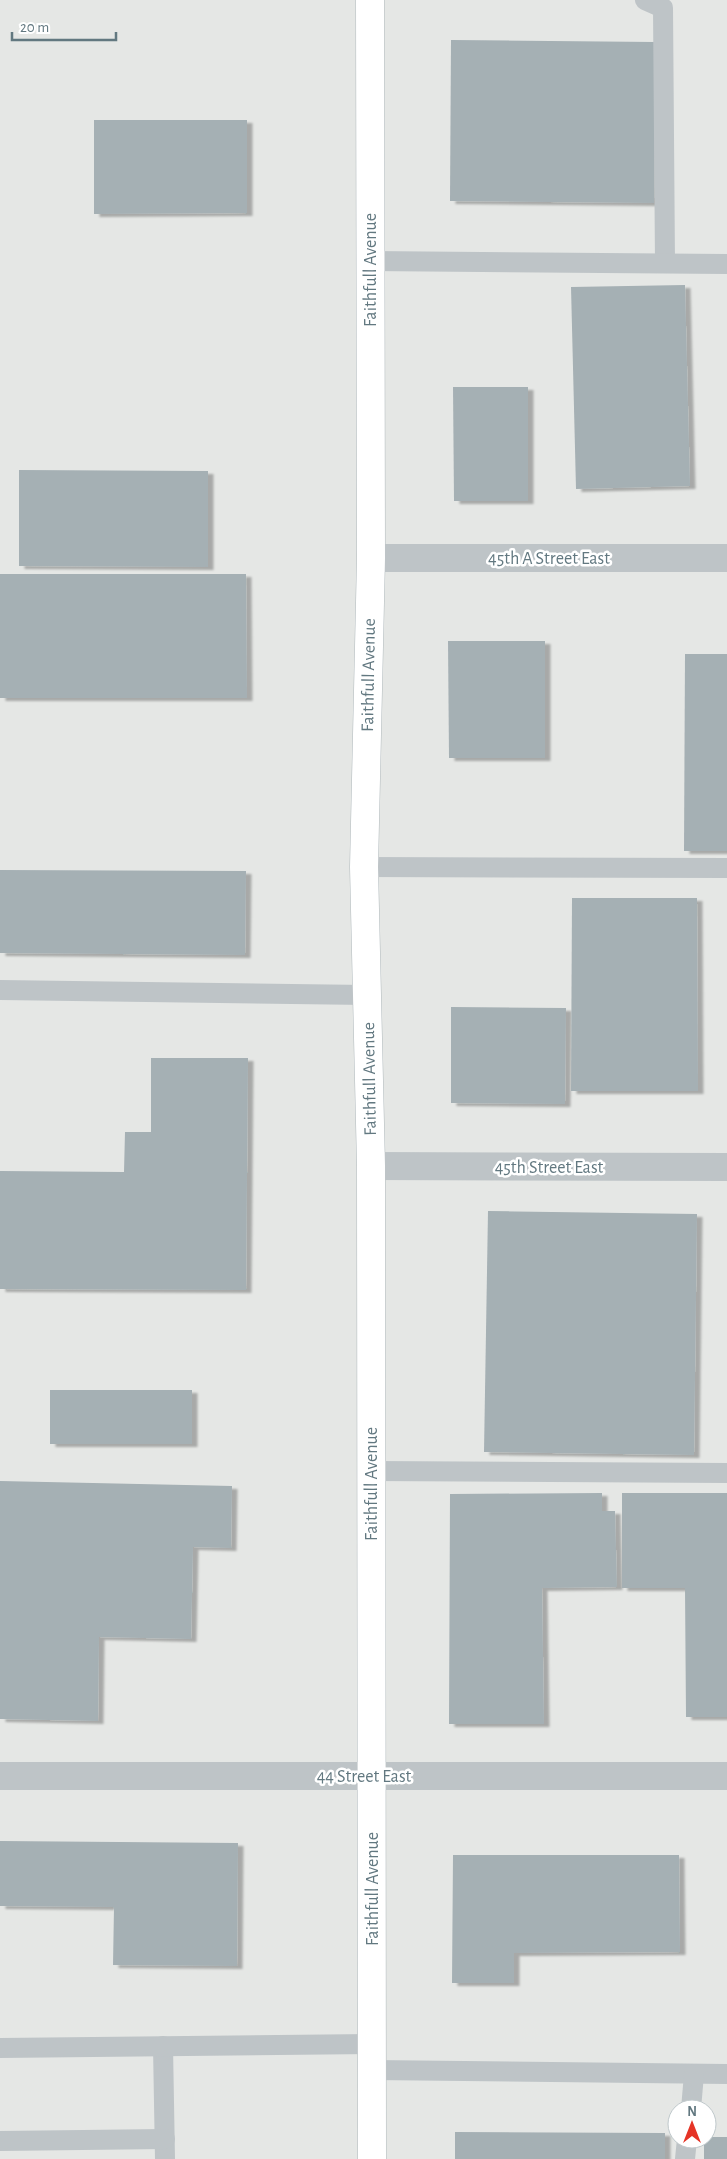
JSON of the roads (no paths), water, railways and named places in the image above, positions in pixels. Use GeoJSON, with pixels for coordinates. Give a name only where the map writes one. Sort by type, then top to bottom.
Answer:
{"type":"FeatureCollection","features":[{"type":"Feature","properties":{"kind":"street","name":"Faithfull Avenue"},"geometry":{"type":"LineString","coordinates":[[370,0],[370,558],[364,867],[370,1166],[372,2159]]}},
{"type":"Feature","properties":{"kind":"street","name":"45th A Street East"},"geometry":{"type":"LineString","coordinates":[[370,558],[727,558]]}},
{"type":"Feature","properties":{"kind":"street","name":"45th Street East"},"geometry":{"type":"LineString","coordinates":[[370,1166],[727,1167]]}},
{"type":"Feature","properties":{"kind":"street","name":"44 Street East"},"geometry":{"type":"LineString","coordinates":[[0,1776],[727,1776]]}},
{"type":"Feature","properties":{"kind":"lane"},"geometry":{"type":"LineString","coordinates":[[645,0],[663,8],[665,263]]}},
{"type":"Feature","properties":{"kind":"lane"},"geometry":{"type":"LineString","coordinates":[[370,261],[727,264]]}},
{"type":"Feature","properties":{"kind":"lane"},"geometry":{"type":"LineString","coordinates":[[364,867],[727,868]]}},
{"type":"Feature","properties":{"kind":"lane"},"geometry":{"type":"LineString","coordinates":[[0,990],[367,995]]}},
{"type":"Feature","properties":{"kind":"lane"},"geometry":{"type":"LineString","coordinates":[[371,1471],[727,1472]]}},
{"type":"Feature","properties":{"kind":"lane"},"geometry":{"type":"LineString","coordinates":[[0,2048],[372,2044]]}},
{"type":"Feature","properties":{"kind":"lane"},"geometry":{"type":"LineString","coordinates":[[0,2141],[165,2149],[163,2046]]}},
{"type":"Feature","properties":{"kind":"lane"},"geometry":{"type":"LineString","coordinates":[[372,2070],[727,2074]]}},
{"type":"Feature","properties":{"kind":"lane"},"geometry":{"type":"LineString","coordinates":[[692,2099],[694,2074]]}}]}
